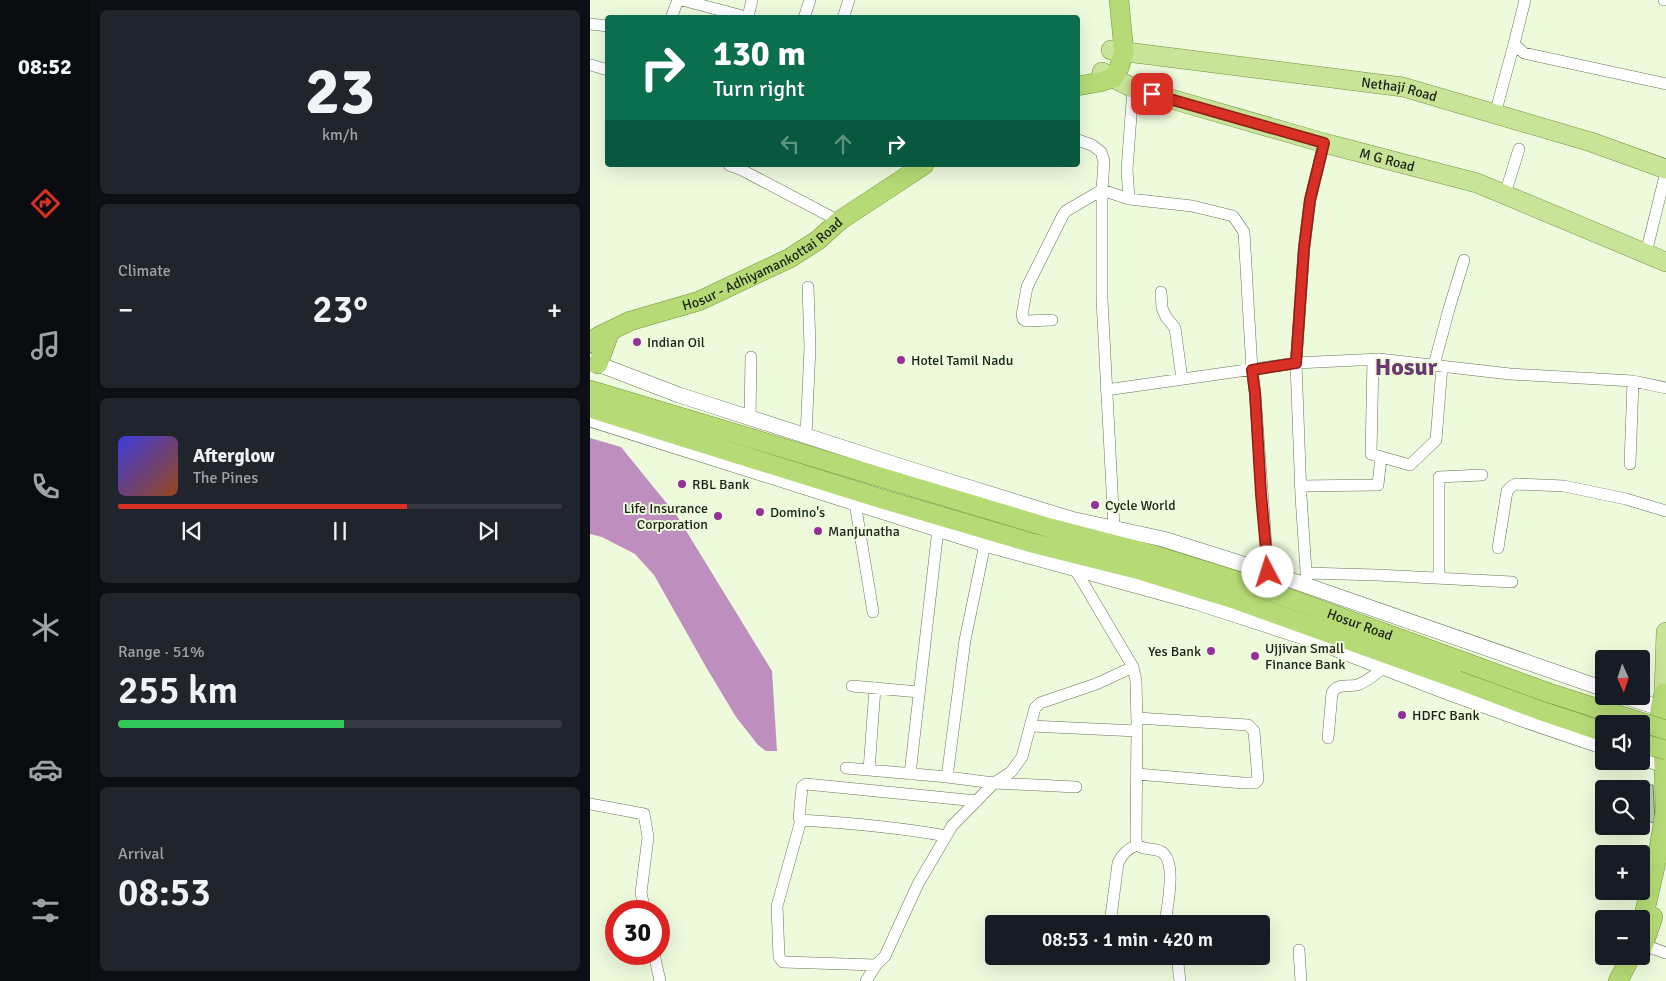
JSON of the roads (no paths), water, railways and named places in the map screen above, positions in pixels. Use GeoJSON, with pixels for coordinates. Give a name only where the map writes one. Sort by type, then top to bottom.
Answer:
{"type":"FeatureCollection","features":[{"type":"Feature","properties":{"kind":"highway"},"geometry":{"type":"LineString","coordinates":[[1109,0],[1117,51]]}},
{"type":"Feature","properties":{"kind":"highway"},"geometry":{"type":"LineString","coordinates":[[1107,75],[1106,67],[1117,51],[1119,0]]}},
{"type":"Feature","properties":{"kind":"highway"},"geometry":{"type":"LineString","coordinates":[[1080,77],[1107,75]]}},
{"type":"Feature","properties":{"kind":"highway"},"geometry":{"type":"LineString","coordinates":[[1080,86],[1100,82],[1107,75]]}},
{"type":"Feature","properties":{"kind":"highway","name":"Hosur - Adhiyamankottai Road"},"geometry":{"type":"LineString","coordinates":[[590,343],[630,322],[699,301],[790,258],[818,240],[839,221],[921,167]]}},
{"type":"Feature","properties":{"kind":"highway"},"geometry":{"type":"LineString","coordinates":[[590,328],[630,322]]}},
{"type":"Feature","properties":{"kind":"highway"},"geometry":{"type":"LineString","coordinates":[[594,362],[610,331]]}},
{"type":"Feature","properties":{"kind":"highway","name":"Hosur Road"},"geometry":{"type":"LineString","coordinates":[[595,405],[1049,522],[1260,588],[1460,671],[1542,711],[1595,729]]}},
{"type":"Feature","properties":{"kind":"highway","name":"Hosur Road"},"geometry":{"type":"LineString","coordinates":[[595,405],[1030,547],[1136,569],[1460,671],[1549,693],[1666,730]]}},
{"type":"Feature","properties":{"kind":"highway"},"geometry":{"type":"LineString","coordinates":[[1647,910],[1665,812],[1664,703]]}},
{"type":"Feature","properties":{"kind":"highway"},"geometry":{"type":"LineString","coordinates":[[1650,749],[1665,760]]}},
{"type":"Feature","properties":{"kind":"highway"},"geometry":{"type":"LineString","coordinates":[[1650,917],[1666,873]]}},
{"type":"Feature","properties":{"kind":"highway"},"geometry":{"type":"LineString","coordinates":[[1618,981],[1628,965]]}},
{"type":"Feature","properties":{"kind":"highway"},"geometry":{"type":"LineString","coordinates":[[1629,981],[1634,965]]}},
{"type":"Feature","properties":{"kind":"main road","name":"Nethaji Road"},"geometry":{"type":"LineString","coordinates":[[1117,51],[1403,87],[1591,142],[1666,169]]}},
{"type":"Feature","properties":{"kind":"main road","name":"M G Road"},"geometry":{"type":"LineString","coordinates":[[1107,75],[1133,88],[1324,143],[1478,183],[1666,262]]}},
{"type":"Feature","properties":{"kind":"main road"},"geometry":{"type":"LineString","coordinates":[[1664,703],[1666,632]]}},
{"type":"Feature","properties":{"kind":"street"},"geometry":{"type":"LineString","coordinates":[[672,15],[680,0],[741,15]]}},
{"type":"Feature","properties":{"kind":"street"},"geometry":{"type":"LineString","coordinates":[[749,15],[752,0]]}},
{"type":"Feature","properties":{"kind":"street"},"geometry":{"type":"LineString","coordinates":[[805,15],[810,0]]}},
{"type":"Feature","properties":{"kind":"street"},"geometry":{"type":"LineString","coordinates":[[844,15],[849,0]]}},
{"type":"Feature","properties":{"kind":"street"},"geometry":{"type":"LineString","coordinates":[[1495,114],[1525,0]]}},
{"type":"Feature","properties":{"kind":"street"},"geometry":{"type":"LineString","coordinates":[[590,24],[605,26]]}},
{"type":"Feature","properties":{"kind":"street"},"geometry":{"type":"LineString","coordinates":[[1514,44],[1524,52],[1666,84]]}},
{"type":"Feature","properties":{"kind":"street"},"geometry":{"type":"LineString","coordinates":[[591,65],[605,69]]}},
{"type":"Feature","properties":{"kind":"street"},"geometry":{"type":"LineString","coordinates":[[1128,199],[1127,170],[1133,88]]}},
{"type":"Feature","properties":{"kind":"street"},"geometry":{"type":"LineString","coordinates":[[1080,141],[1092,145],[1101,152],[1104,161],[1102,190],[1102,299],[1114,528]]}},
{"type":"Feature","properties":{"kind":"street"},"geometry":{"type":"LineString","coordinates":[[1307,579],[1300,486],[1296,363],[1304,248],[1310,200],[1324,143]]}},
{"type":"Feature","properties":{"kind":"street"},"geometry":{"type":"LineString","coordinates":[[1505,194],[1519,149]]}},
{"type":"Feature","properties":{"kind":"street"},"geometry":{"type":"LineString","coordinates":[[748,168],[839,221]]}},
{"type":"Feature","properties":{"kind":"street"},"geometry":{"type":"LineString","coordinates":[[1646,254],[1666,172]]}},
{"type":"Feature","properties":{"kind":"street"},"geometry":{"type":"LineString","coordinates":[[1052,320],[1026,321],[1023,319],[1027,287],[1066,211],[1102,190],[1128,199],[1192,206],[1233,216],[1244,232],[1252,370],[1268,572]]}},
{"type":"Feature","properties":{"kind":"street"},"geometry":{"type":"LineString","coordinates":[[1373,359],[1371,454],[1410,465],[1436,440],[1438,366],[1449,308],[1464,260]]}},
{"type":"Feature","properties":{"kind":"street"},"geometry":{"type":"LineString","coordinates":[[806,436],[810,348],[808,287]]}},
{"type":"Feature","properties":{"kind":"street"},"geometry":{"type":"LineString","coordinates":[[1161,292],[1162,308],[1166,317],[1175,328],[1182,379]]}},
{"type":"Feature","properties":{"kind":"street"},"geometry":{"type":"LineString","coordinates":[[750,418],[751,356]]}},
{"type":"Feature","properties":{"kind":"street"},"geometry":{"type":"LineString","coordinates":[[1106,390],[1296,363],[1373,359],[1510,374],[1633,381],[1666,388]]}},
{"type":"Feature","properties":{"kind":"street"},"geometry":{"type":"LineString","coordinates":[[594,362],[648,384],[806,436],[1049,522],[1114,528],[1163,539],[1268,572],[1307,579],[1595,686]]}},
{"type":"Feature","properties":{"kind":"street"},"geometry":{"type":"LineString","coordinates":[[1630,464],[1633,381]]}},
{"type":"Feature","properties":{"kind":"street"},"geometry":{"type":"LineString","coordinates":[[595,405],[855,503],[985,544],[1030,547],[1075,569],[1196,602],[1313,640],[1513,716],[1595,744]]}},
{"type":"Feature","properties":{"kind":"street"},"geometry":{"type":"LineString","coordinates":[[1300,486],[1378,485],[1381,457]]}},
{"type":"Feature","properties":{"kind":"street"},"geometry":{"type":"LineString","coordinates":[[1439,578],[1439,477],[1482,475]]}},
{"type":"Feature","properties":{"kind":"street"},"geometry":{"type":"LineString","coordinates":[[1498,548],[1507,491],[1516,484],[1564,486],[1626,499],[1666,511]]}},
{"type":"Feature","properties":{"kind":"street"},"geometry":{"type":"LineString","coordinates":[[855,503],[873,612]]}},
{"type":"Feature","properties":{"kind":"street"},"geometry":{"type":"LineString","coordinates":[[910,774],[938,529]]}},
{"type":"Feature","properties":{"kind":"street"},"geometry":{"type":"LineString","coordinates":[[948,777],[953,723],[965,640],[985,544]]}},
{"type":"Feature","properties":{"kind":"street"},"geometry":{"type":"LineString","coordinates":[[1075,569],[1133,667],[1136,681],[1138,774],[1136,845]]}},
{"type":"Feature","properties":{"kind":"street"},"geometry":{"type":"LineString","coordinates":[[1307,579],[1439,578],[1512,582]]}},
{"type":"Feature","properties":{"kind":"street"},"geometry":{"type":"LineString","coordinates":[[866,981],[876,965],[885,956],[918,884],[952,826],[994,783],[1011,772],[1022,757],[1035,708],[1040,703],[1096,684],[1133,667]]}},
{"type":"Feature","properties":{"kind":"street"},"geometry":{"type":"LineString","coordinates":[[1328,738],[1334,689],[1362,683],[1384,668]]}},
{"type":"Feature","properties":{"kind":"street"},"geometry":{"type":"LineString","coordinates":[[852,686],[919,692]]}},
{"type":"Feature","properties":{"kind":"street"},"geometry":{"type":"LineString","coordinates":[[869,770],[874,688]]}},
{"type":"Feature","properties":{"kind":"street"},"geometry":{"type":"LineString","coordinates":[[1650,701],[1664,703]]}},
{"type":"Feature","properties":{"kind":"street"},"geometry":{"type":"LineString","coordinates":[[1137,718],[1248,725],[1254,731],[1258,780],[1255,783],[1243,783],[1138,774]]}},
{"type":"Feature","properties":{"kind":"street"},"geometry":{"type":"LineString","coordinates":[[1031,726],[1137,731]]}},
{"type":"Feature","properties":{"kind":"street"},"geometry":{"type":"LineString","coordinates":[[1650,759],[1665,760]]}},
{"type":"Feature","properties":{"kind":"street"},"geometry":{"type":"LineString","coordinates":[[846,768],[994,783],[1076,787]]}},
{"type":"Feature","properties":{"kind":"street"},"geometry":{"type":"LineString","coordinates":[[876,965],[783,962],[778,957],[777,906],[801,820],[799,818],[802,787],[806,784],[977,801]]}},
{"type":"Feature","properties":{"kind":"street"},"geometry":{"type":"LineString","coordinates":[[590,804],[644,814],[648,836],[641,892],[643,900]]}},
{"type":"Feature","properties":{"kind":"street"},"geometry":{"type":"LineString","coordinates":[[801,820],[908,828],[946,836]]}},
{"type":"Feature","properties":{"kind":"street"},"geometry":{"type":"LineString","coordinates":[[1111,915],[1120,857],[1128,849],[1136,845]]}},
{"type":"Feature","properties":{"kind":"street"},"geometry":{"type":"LineString","coordinates":[[1136,845],[1140,848],[1161,852],[1168,858],[1171,872],[1166,915]]}},
{"type":"Feature","properties":{"kind":"street"},"geometry":{"type":"LineString","coordinates":[[1299,950],[1301,981]]}},
{"type":"Feature","properties":{"kind":"street"},"geometry":{"type":"LineString","coordinates":[[1650,950],[1666,953]]}},
{"type":"Feature","properties":{"kind":"street"},"geometry":{"type":"LineString","coordinates":[[656,965],[660,981]]}},
{"type":"Feature","properties":{"kind":"street"},"geometry":{"type":"LineString","coordinates":[[1178,965],[1180,981]]}},
{"type":"Feature","properties":{"kind":"place","name":"Indian Oil"},"geometry":{"type":"Point","coordinates":[637,342]}},
{"type":"Feature","properties":{"kind":"place","name":"Hotel Tamil Nadu"},"geometry":{"type":"Point","coordinates":[901,360]}},
{"type":"Feature","properties":{"kind":"place","name":"RBL Bank"},"geometry":{"type":"Point","coordinates":[682,484]}},
{"type":"Feature","properties":{"kind":"place","name":"Cycle World"},"geometry":{"type":"Point","coordinates":[1095,505]}},
{"type":"Feature","properties":{"kind":"place","name":"Domino's"},"geometry":{"type":"Point","coordinates":[760,512]}},
{"type":"Feature","properties":{"kind":"place","name":"Life Insurance Corporation"},"geometry":{"type":"Point","coordinates":[718,516]}},
{"type":"Feature","properties":{"kind":"place","name":"Manjunatha"},"geometry":{"type":"Point","coordinates":[818,531]}},
{"type":"Feature","properties":{"kind":"place","name":"Yes Bank"},"geometry":{"type":"Point","coordinates":[1211,651]}},
{"type":"Feature","properties":{"kind":"place","name":"Ujjivan Small Finance Bank"},"geometry":{"type":"Point","coordinates":[1255,656]}},
{"type":"Feature","properties":{"kind":"place","name":"HDFC Bank"},"geometry":{"type":"Point","coordinates":[1402,715]}},
{"type":"Feature","properties":{"kind":"district","name":"Hosur"},"geometry":{"type":"Point","coordinates":[1406,367]}}]}
